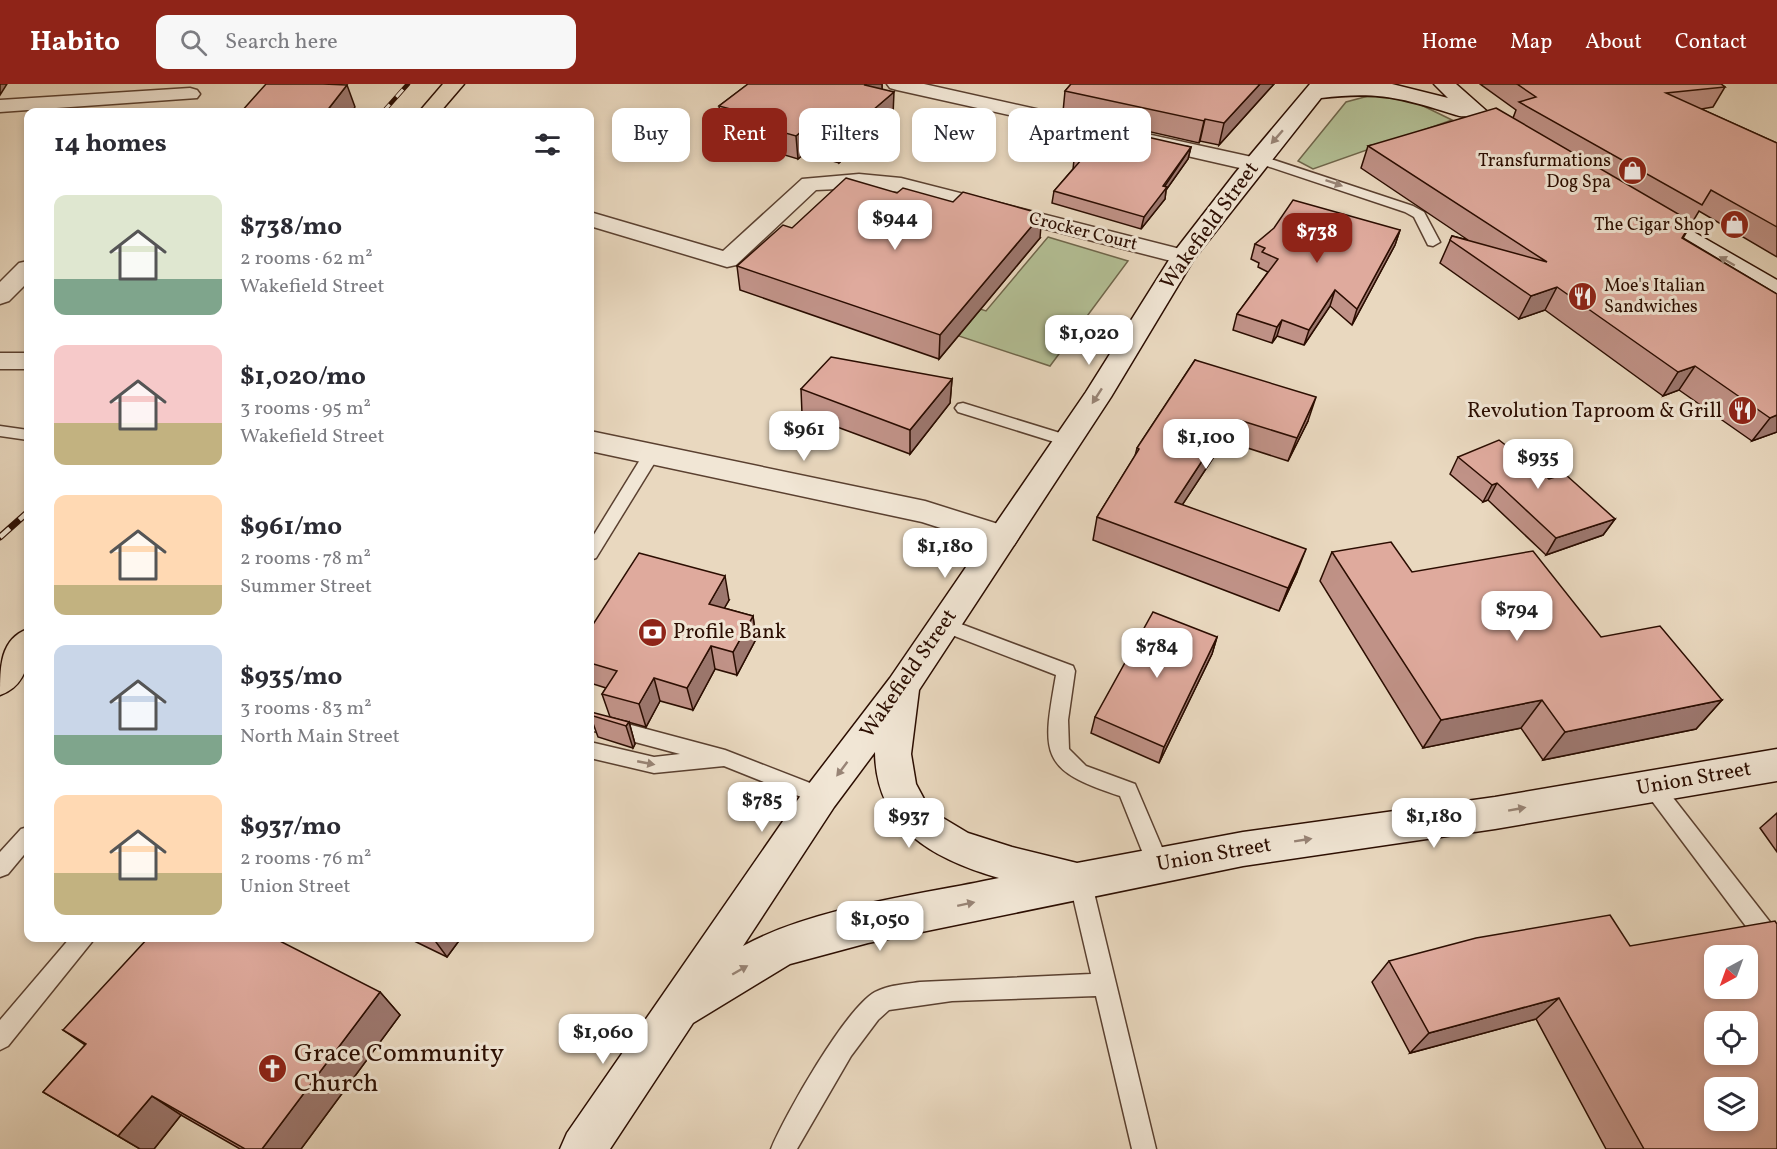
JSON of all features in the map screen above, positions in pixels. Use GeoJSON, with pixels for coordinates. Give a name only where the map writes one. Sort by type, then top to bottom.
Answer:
{"type":"FeatureCollection","features":[{"type":"Feature","properties":{"kind":"main road"},"geometry":{"type":"LineString","coordinates":[[433,108],[454,84]]}},
{"type":"Feature","properties":{"kind":"main road"},"geometry":{"type":"LineString","coordinates":[[897,84],[1120,134],[1256,161]]}},
{"type":"Feature","properties":{"kind":"main road"},"geometry":{"type":"LineString","coordinates":[[1444,84],[1483,118],[1534,149]]}},
{"type":"Feature","properties":{"kind":"main road"},"geometry":{"type":"LineString","coordinates":[[1318,88],[1354,85],[1404,88],[1483,118]]}},
{"type":"Feature","properties":{"kind":"main road","name":"Wakefield Street"},"geometry":{"type":"LineString","coordinates":[[583,1149],[821,796],[902,688],[945,625],[1183,258],[1256,161],[1318,88]]}},
{"type":"Feature","properties":{"kind":"main road"},"geometry":{"type":"LineString","coordinates":[[0,106],[194,89]]}},
{"type":"Feature","properties":{"kind":"main road"},"geometry":{"type":"LineString","coordinates":[[177,108],[194,89]]}},
{"type":"Feature","properties":{"kind":"main road","name":"Crocker Court"},"geometry":{"type":"LineString","coordinates":[[594,220],[727,260],[810,184],[859,181],[901,185],[1183,258]]}},
{"type":"Feature","properties":{"kind":"main road"},"geometry":{"type":"LineString","coordinates":[[1626,202],[1777,291]]}},
{"type":"Feature","properties":{"kind":"main road"},"geometry":{"type":"LineString","coordinates":[[0,296],[24,272]]}},
{"type":"Feature","properties":{"kind":"main road"},"geometry":{"type":"LineString","coordinates":[[0,362],[24,361]]}},
{"type":"Feature","properties":{"kind":"main road"},"geometry":{"type":"LineString","coordinates":[[594,442],[925,512],[1003,537]]}},
{"type":"Feature","properties":{"kind":"main road"},"geometry":{"type":"LineString","coordinates":[[0,681],[24,648]]}},
{"type":"Feature","properties":{"kind":"main road"},"geometry":{"type":"LineString","coordinates":[[902,688],[893,754],[897,783],[910,808],[932,832],[959,849],[990,860],[1080,880]]}},
{"type":"Feature","properties":{"kind":"main road","name":"Union Street"},"geometry":{"type":"LineString","coordinates":[[674,1015],[716,984],[781,947],[868,924],[1158,864],[1777,765]]}},
{"type":"Feature","properties":{"kind":"lane"},"geometry":{"type":"LineString","coordinates":[[1256,161],[1409,209],[1419,215],[1433,242]]}},
{"type":"Feature","properties":{"kind":"lane"},"geometry":{"type":"LineString","coordinates":[[963,408],[1066,441]]}},
{"type":"Feature","properties":{"kind":"lane"},"geometry":{"type":"LineString","coordinates":[[0,431],[24,434]]}},
{"type":"Feature","properties":{"kind":"lane"},"geometry":{"type":"LineString","coordinates":[[594,548],[652,454]]}},
{"type":"Feature","properties":{"kind":"lane"},"geometry":{"type":"LineString","coordinates":[[945,625],[1066,670],[1056,735],[1058,753],[1070,767],[1089,779],[1128,790],[1158,864]]}},
{"type":"Feature","properties":{"kind":"lane"},"geometry":{"type":"LineString","coordinates":[[594,723],[725,758],[821,796]]}},
{"type":"Feature","properties":{"kind":"lane"},"geometry":{"type":"LineString","coordinates":[[594,751],[654,765],[684,764],[725,758]]}},
{"type":"Feature","properties":{"kind":"lane"},"geometry":{"type":"LineString","coordinates":[[1653,786],[1777,949]]}},
{"type":"Feature","properties":{"kind":"lane"},"geometry":{"type":"LineString","coordinates":[[0,867],[24,845]]}},
{"type":"Feature","properties":{"kind":"lane"},"geometry":{"type":"LineString","coordinates":[[1080,880],[1144,1149]]}},
{"type":"Feature","properties":{"kind":"lane"},"geometry":{"type":"LineString","coordinates":[[0,1038],[81,942]]}},
{"type":"Feature","properties":{"kind":"lane"},"geometry":{"type":"LineString","coordinates":[[783,1149],[856,1028],[883,999],[919,993],[1105,985]]}},
{"type":"Feature","properties":{"kind":"green space"},"geometry":{"type":"Polygon","coordinates":[[[1372,95],[1415,102],[1452,120],[1313,169],[1298,161],[1346,102],[1372,95]]]}},
{"type":"Feature","properties":{"kind":"green space"},"geometry":{"type":"Polygon","coordinates":[[[1048,237],[1128,261],[1050,366],[868,306],[892,280],[986,311],[1048,237]]]}},
{"type":"Feature","properties":{"kind":"building"},"geometry":{"type":"Polygon","coordinates":[[[266,84],[347,85],[329,108],[245,108],[266,84]]]}},
{"type":"Feature","properties":{"kind":"building"},"geometry":{"type":"Polygon","coordinates":[[[748,84],[866,84],[894,92],[875,108],[799,108],[799,133],[796,136],[787,134],[787,108],[719,106],[748,84]]]}},
{"type":"Feature","properties":{"kind":"building"},"geometry":{"type":"Polygon","coordinates":[[[1071,84],[1260,84],[1224,123],[1205,119],[1204,121],[1065,91],[1071,84]]]}},
{"type":"Feature","properties":{"kind":"building"},"geometry":{"type":"Polygon","coordinates":[[[1517,84],[1721,84],[1725,87],[1666,93],[1777,143],[1777,227],[1711,190],[1702,205],[1519,102],[1536,97],[1517,84]]]}},
{"type":"Feature","properties":{"kind":"building"},"geometry":{"type":"Polygon","coordinates":[[[1496,108],[1692,222],[1682,238],[1777,294],[1777,415],[1770,418],[1695,366],[1678,372],[1557,287],[1531,296],[1450,240],[1452,236],[1547,262],[1368,146],[1496,108]]]}},
{"type":"Feature","properties":{"kind":"building"},"geometry":{"type":"Polygon","coordinates":[[[1151,138],[1191,147],[1163,186],[1167,187],[1144,217],[1054,191],[1079,162],[1151,162],[1151,138]]]}},
{"type":"Feature","properties":{"kind":"building"},"geometry":{"type":"Polygon","coordinates":[[[846,178],[897,193],[903,188],[953,202],[963,192],[1042,214],[940,335],[737,266],[783,225],[792,228],[846,178]]]}},
{"type":"Feature","properties":{"kind":"building"},"geometry":{"type":"Polygon","coordinates":[[[1293,200],[1400,230],[1357,309],[1335,290],[1309,330],[1282,320],[1277,327],[1237,314],[1278,259],[1262,252],[1265,248],[1255,244],[1274,228],[1293,200]]]}},
{"type":"Feature","properties":{"kind":"building"},"geometry":{"type":"Polygon","coordinates":[[[831,357],[952,379],[910,430],[801,389],[831,357]]]}},
{"type":"Feature","properties":{"kind":"building"},"geometry":{"type":"Polygon","coordinates":[[[1195,360],[1316,397],[1297,438],[1239,420],[1234,429],[1225,426],[1175,502],[1306,549],[1288,588],[1097,517],[1139,449],[1137,448],[1195,360]]]}},
{"type":"Feature","properties":{"kind":"building"},"geometry":{"type":"Polygon","coordinates":[[[1499,440],[1549,479],[1565,474],[1615,519],[1556,538],[1497,483],[1492,485],[1458,457],[1499,440]]]}},
{"type":"Feature","properties":{"kind":"building"},"geometry":{"type":"Polygon","coordinates":[[[1391,542],[1412,572],[1533,551],[1601,637],[1660,626],[1722,700],[1565,732],[1542,700],[1441,720],[1332,552],[1391,542]]]}},
{"type":"Feature","properties":{"kind":"building"},"geometry":{"type":"Polygon","coordinates":[[[639,553],[725,576],[709,604],[753,616],[733,652],[711,646],[687,688],[654,678],[639,704],[602,694],[617,671],[594,664],[594,623],[639,553]]]}},
{"type":"Feature","properties":{"kind":"building"},"geometry":{"type":"Polygon","coordinates":[[[1153,612],[1217,637],[1164,747],[1095,717],[1153,612]]]}},
{"type":"Feature","properties":{"kind":"building"},"geometry":{"type":"Polygon","coordinates":[[[594,713],[629,722],[626,726],[594,716],[594,713]]]}},
{"type":"Feature","properties":{"kind":"building"},"geometry":{"type":"Polygon","coordinates":[[[1610,915],[1630,946],[1775,921],[1777,924],[1777,1149],[1644,1149],[1559,998],[1429,1033],[1389,961],[1476,938],[1610,915]]]}},
{"type":"Feature","properties":{"kind":"building"},"geometry":{"type":"Polygon","coordinates":[[[144,942],[282,942],[380,992],[262,1149],[245,1149],[152,1096],[118,1136],[43,1092],[86,1044],[63,1030],[144,942]]]}},
{"type":"Feature","properties":{"kind":"railway"},"geometry":{"type":"LineString","coordinates":[[387,108],[408,84]]}},
{"type":"Feature","properties":{"kind":"railway"},"geometry":{"type":"LineString","coordinates":[[0,537],[24,516]]}},
{"type":"Feature","properties":{"kind":"place","name":"Transfurmations Dog Spa"},"geometry":{"type":"Point","coordinates":[1632,171]}},
{"type":"Feature","properties":{"kind":"place","name":"The Cigar Shop"},"geometry":{"type":"Point","coordinates":[1735,225]}},
{"type":"Feature","properties":{"kind":"place","name":"Moe's Italian Sandwiches"},"geometry":{"type":"Point","coordinates":[1583,296]}},
{"type":"Feature","properties":{"kind":"place","name":"Revolution Taproom & Grill"},"geometry":{"type":"Point","coordinates":[1743,411]}},
{"type":"Feature","properties":{"kind":"place","name":"Profile Bank"},"geometry":{"type":"Point","coordinates":[652,632]}},
{"type":"Feature","properties":{"kind":"place","name":"Grace Community Church"},"geometry":{"type":"Point","coordinates":[273,1069]}}]}
